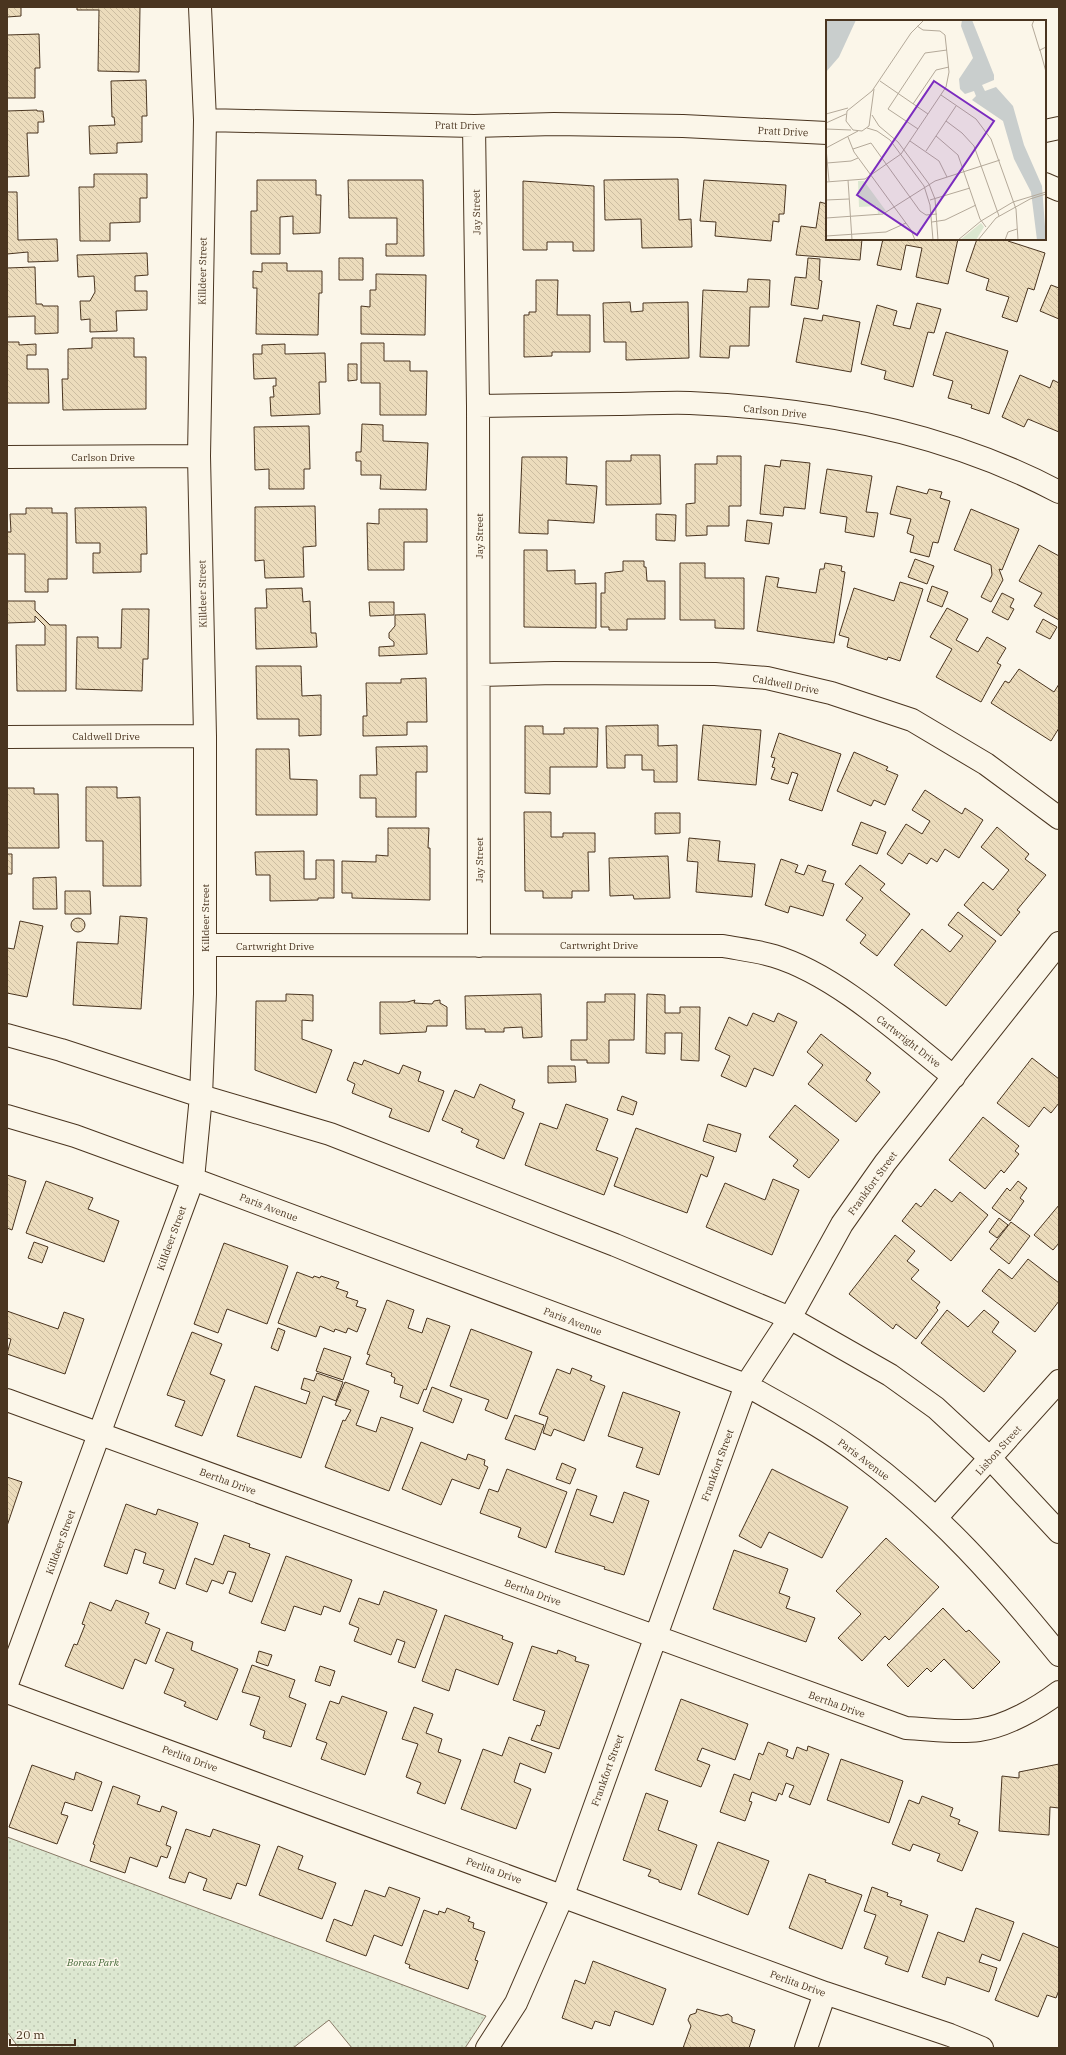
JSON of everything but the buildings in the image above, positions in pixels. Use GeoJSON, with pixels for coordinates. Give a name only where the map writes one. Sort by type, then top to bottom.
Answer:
{"type":"FeatureCollection","features":[{"type":"Feature","properties":{"kind":"street"},"geometry":{"type":"LineString","coordinates":[[200,7],[205,120]]}},
{"type":"Feature","properties":{"kind":"street","name":"Pratt Drive"},"geometry":{"type":"LineString","coordinates":[[205,120],[474,126],[554,124],[683,126],[826,133]]}},
{"type":"Feature","properties":{"kind":"street","name":"Killdeer Street"},"geometry":{"type":"LineString","coordinates":[[7,1684],[100,1435],[193,1179],[205,1041],[205,736],[199,456],[205,120]]}},
{"type":"Feature","properties":{"kind":"street","name":"Jay Street"},"geometry":{"type":"LineString","coordinates":[[474,126],[478,406],[479,946]]}},
{"type":"Feature","properties":{"kind":"street"},"geometry":{"type":"LineString","coordinates":[[1046,131],[1059,128]]}},
{"type":"Feature","properties":{"kind":"street"},"geometry":{"type":"LineString","coordinates":[[1046,184],[1059,190]]}},
{"type":"Feature","properties":{"kind":"street","name":"Carlson Drive"},"geometry":{"type":"LineString","coordinates":[[478,406],[689,403],[772,409],[840,418],[912,434],[974,453],[1031,477],[1059,492]]}},
{"type":"Feature","properties":{"kind":"street","name":"Carlson Drive"},"geometry":{"type":"LineString","coordinates":[[7,457],[199,456]]}},
{"type":"Feature","properties":{"kind":"street","name":"Caldwell Drive"},"geometry":{"type":"LineString","coordinates":[[479,675],[637,672],[715,674],[766,678],[831,693],[912,720],[986,764],[1059,818]]}},
{"type":"Feature","properties":{"kind":"street","name":"Caldwell Drive"},"geometry":{"type":"LineString","coordinates":[[7,737],[205,736]]}},
{"type":"Feature","properties":{"kind":"street","name":"Frankfort Street"},"geometry":{"type":"LineString","coordinates":[[487,2048],[516,2003],[562,1895],[746,1386],[790,1318],[842,1224],[885,1163],[1059,943]]}},
{"type":"Feature","properties":{"kind":"street","name":"Cartwright Drive"},"geometry":{"type":"LineString","coordinates":[[205,945],[723,946],[774,956],[821,977],[859,1002],[954,1077]]}},
{"type":"Feature","properties":{"kind":"street"},"geometry":{"type":"LineString","coordinates":[[7,1035],[61,1050],[201,1096],[330,1134],[616,1245],[790,1318],[890,1375],[936,1408],[990,1458],[1059,1532]]}},
{"type":"Feature","properties":{"kind":"street","name":"Paris Avenue"},"geometry":{"type":"LineString","coordinates":[[7,1116],[75,1136],[193,1179],[746,1386],[828,1432],[861,1455],[936,1518],[982,1563],[1059,1655]]}},
{"type":"Feature","properties":{"kind":"street","name":"Lisbon Street"},"geometry":{"type":"LineString","coordinates":[[936,1518],[1059,1381]]}},
{"type":"Feature","properties":{"kind":"street","name":"Bertha Drive"},"geometry":{"type":"LineString","coordinates":[[7,1400],[906,1728],[980,1730],[1014,1719],[1045,1702],[1059,1692]]}},
{"type":"Feature","properties":{"kind":"street","name":"Perlita Drive"},"geometry":{"type":"LineString","coordinates":[[7,1692],[825,1993],[950,2035],[982,2048]]}},
{"type":"Feature","properties":{"kind":"street"},"geometry":{"type":"LineString","coordinates":[[806,2048],[825,1993]]}},
{"type":"Feature","properties":{"kind":"green space","name":"Boreas Park"},"geometry":{"type":"Polygon","coordinates":[[[7,1837],[486,2016],[465,2048],[352,2048],[329,2020],[293,2048],[19,2048],[7,2032],[7,1837]]]}}]}
